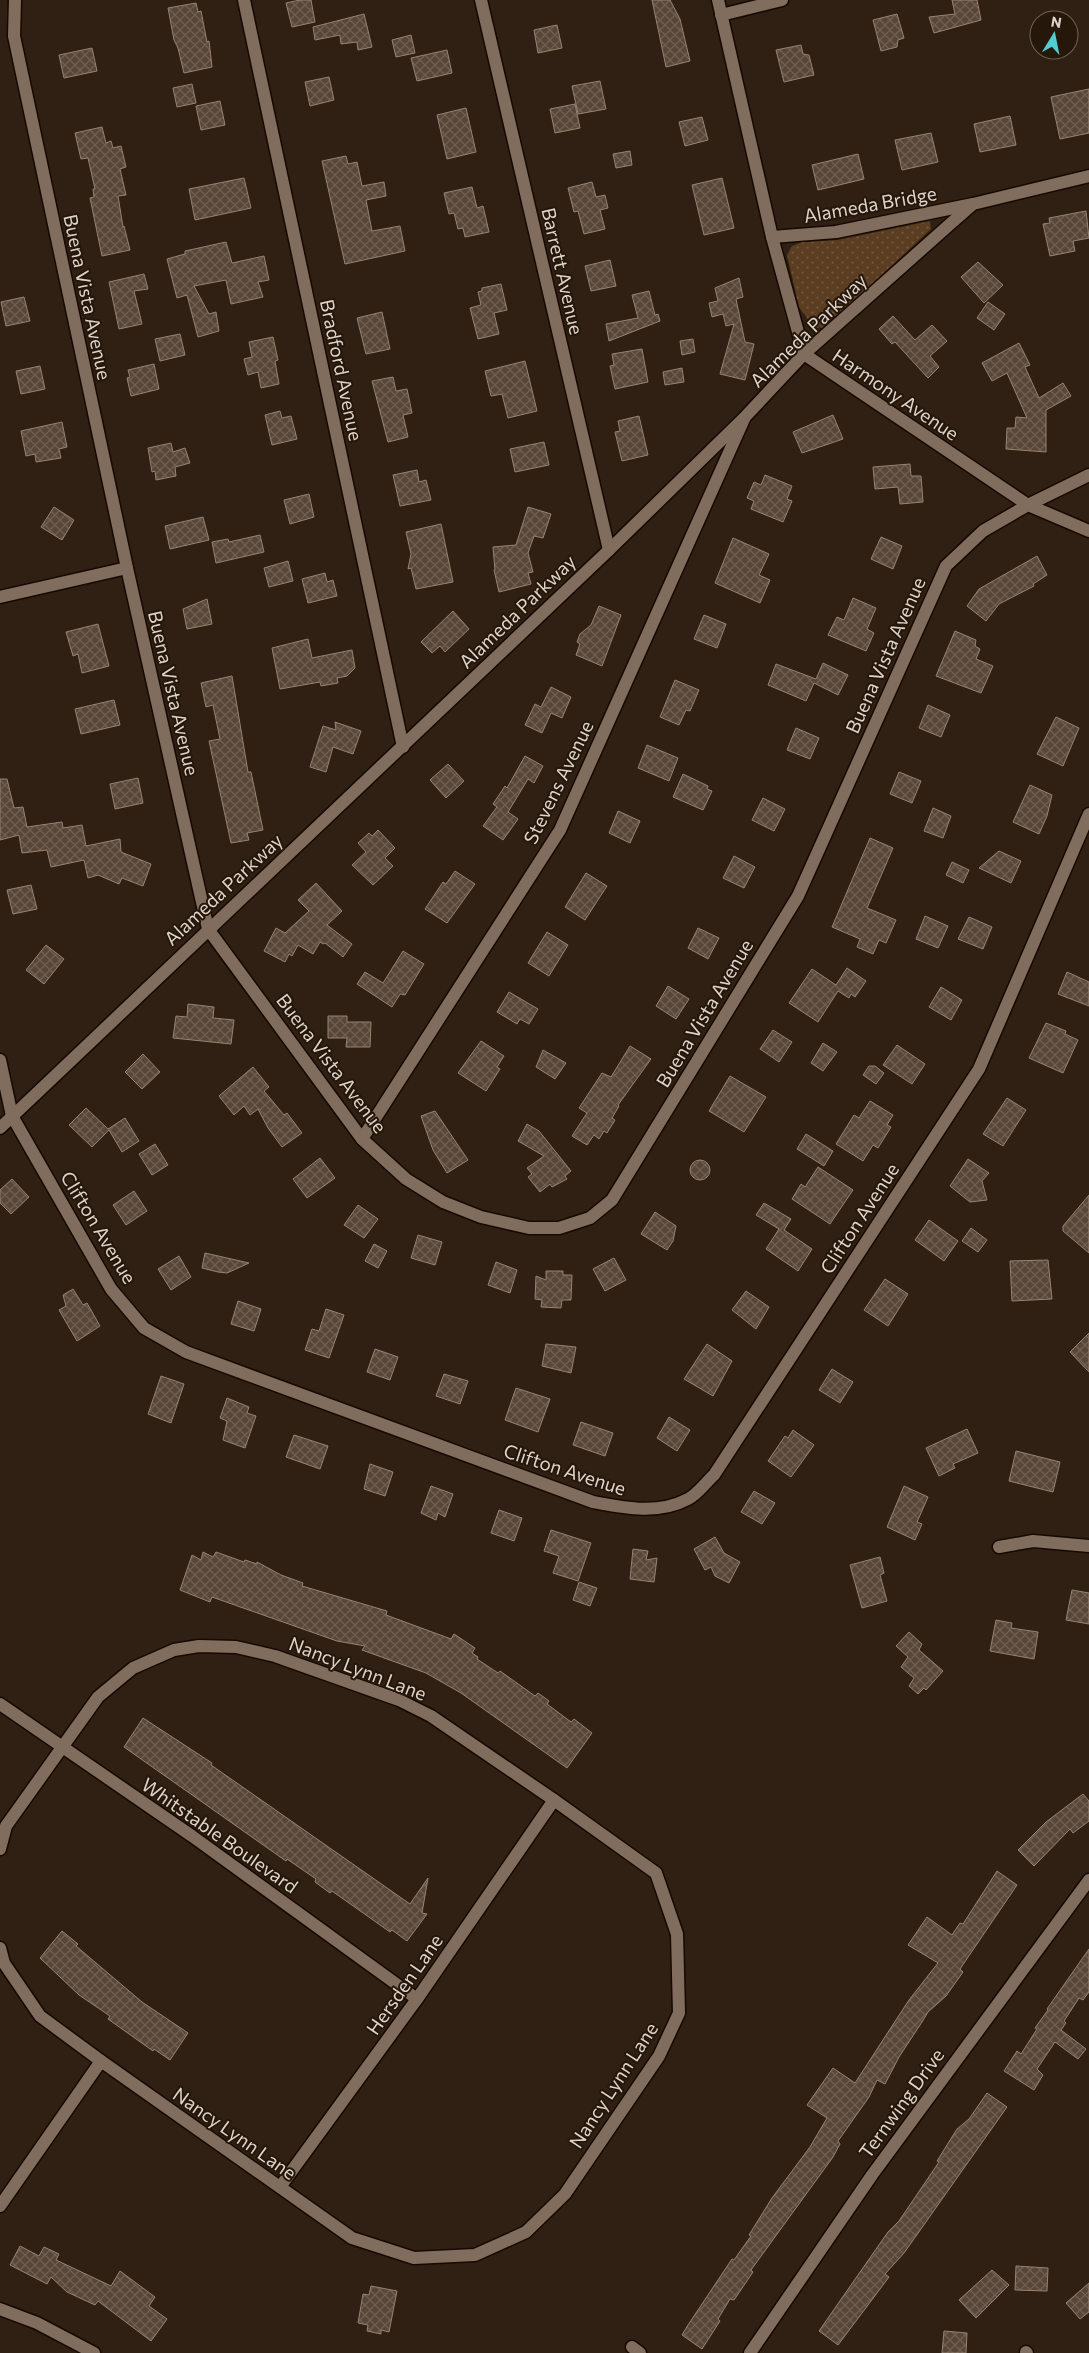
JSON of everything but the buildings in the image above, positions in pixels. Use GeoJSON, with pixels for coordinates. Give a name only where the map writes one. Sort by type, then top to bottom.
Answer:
{"type":"FeatureCollection","features":[{"type":"Feature","properties":{"kind":"street","name":"Buena Vista Avenue"},"geometry":{"type":"LineString","coordinates":[[15,0],[14,36],[127,568],[208,929],[362,1139],[406,1179],[442,1202],[482,1217],[529,1228],[559,1228],[590,1218],[612,1200],[798,896],[946,566],[983,531],[1028,505],[1089,475]]}},
{"type":"Feature","properties":{"kind":"street","name":"Bradford Avenue"},"geometry":{"type":"LineString","coordinates":[[244,0],[403,747]]}},
{"type":"Feature","properties":{"kind":"street","name":"Barrett Avenue"},"geometry":{"type":"LineString","coordinates":[[481,0],[608,550]]}},
{"type":"Feature","properties":{"kind":"street","name":"Harmony Avenue"},"geometry":{"type":"LineString","coordinates":[[718,0],[772,237],[804,354],[1028,505],[1089,531]]}},
{"type":"Feature","properties":{"kind":"street"},"geometry":{"type":"LineString","coordinates":[[721,15],[782,0]]}},
{"type":"Feature","properties":{"kind":"street","name":"Alameda Parkway"},"geometry":{"type":"LineString","coordinates":[[0,1128],[208,929],[403,747],[608,550],[744,418],[804,354],[973,204],[1089,176]]}},
{"type":"Feature","properties":{"kind":"street","name":"Alameda Bridge"},"geometry":{"type":"LineString","coordinates":[[772,237],[836,232],[973,204]]}},
{"type":"Feature","properties":{"kind":"street","name":"Stevens Avenue"},"geometry":{"type":"LineString","coordinates":[[362,1139],[560,830],[744,418]]}},
{"type":"Feature","properties":{"kind":"street"},"geometry":{"type":"LineString","coordinates":[[0,597],[127,568]]}},
{"type":"Feature","properties":{"kind":"street","name":"Clifton Avenue"},"geometry":{"type":"LineString","coordinates":[[0,1060],[12,1116],[111,1289],[144,1328],[186,1352],[592,1502],[632,1510],[664,1508],[690,1498],[714,1475],[979,1069],[1089,814]]}},
{"type":"Feature","properties":{"kind":"street"},"geometry":{"type":"LineString","coordinates":[[999,1547],[1033,1541],[1089,1546]]}},
{"type":"Feature","properties":{"kind":"street","name":"Nancy Lynn Lane"},"geometry":{"type":"LineString","coordinates":[[0,1849],[6,1826],[98,1697],[133,1668],[174,1650],[199,1646],[236,1647],[275,1656],[399,1700],[431,1716],[656,1873],[677,1934],[679,2013],[659,2056],[565,2194],[526,2232],[475,2255],[414,2258],[352,2238],[40,2016],[4,1964],[0,1948]]}},
{"type":"Feature","properties":{"kind":"street","name":"Whitstable Boulevard"},"geometry":{"type":"LineString","coordinates":[[0,1704],[192,1836],[417,1999]]}},
{"type":"Feature","properties":{"kind":"street","name":"Hersden Lane"},"geometry":{"type":"LineString","coordinates":[[280,2187],[417,1999],[554,1800]]}},
{"type":"Feature","properties":{"kind":"street","name":"Ternwing Drive"},"geometry":{"type":"LineString","coordinates":[[750,2353],[872,2175],[1089,1880]]}},
{"type":"Feature","properties":{"kind":"street"},"geometry":{"type":"LineString","coordinates":[[0,2206],[101,2061]]}},
{"type":"Feature","properties":{"kind":"street"},"geometry":{"type":"LineString","coordinates":[[0,2309],[37,2323],[94,2353]]}},
{"type":"Feature","properties":{"kind":"shaded area"},"geometry":{"type":"Polygon","coordinates":[[[930,221],[931,229],[824,329],[819,327],[815,329],[799,307],[787,255],[792,246],[802,242],[838,240],[930,221]]]}}]}
